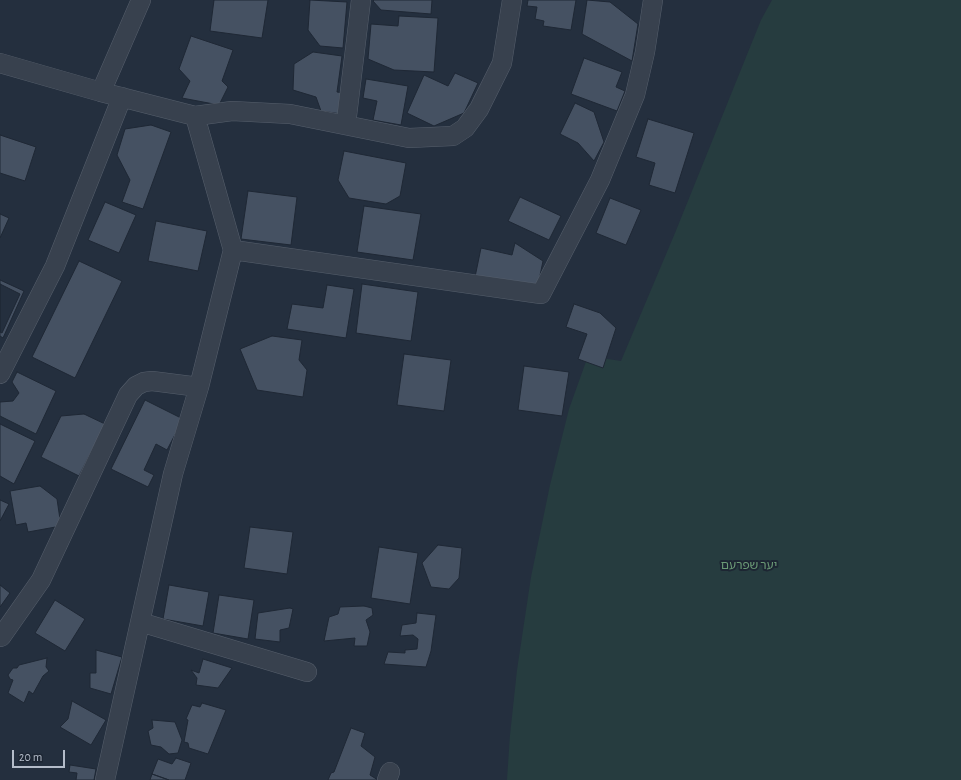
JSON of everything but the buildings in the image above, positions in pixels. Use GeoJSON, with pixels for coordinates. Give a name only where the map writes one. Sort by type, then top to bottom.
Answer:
{"type":"FeatureCollection","features":[{"type":"Feature","properties":{"kind":"street"},"geometry":{"type":"LineString","coordinates":[[101,92],[141,0]]}},
{"type":"Feature","properties":{"kind":"street"},"geometry":{"type":"LineString","coordinates":[[346,124],[361,0]]}},
{"type":"Feature","properties":{"kind":"street"},"geometry":{"type":"LineString","coordinates":[[0,63],[101,92],[195,116],[232,111],[290,114],[346,124],[409,138],[453,136],[465,128],[479,109],[502,63],[512,0]]}},
{"type":"Feature","properties":{"kind":"street"},"geometry":{"type":"LineString","coordinates":[[233,250],[541,294],[600,180],[635,95],[653,0]]}},
{"type":"Feature","properties":{"kind":"street"},"geometry":{"type":"LineString","coordinates":[[0,374],[55,266],[122,97]]}},
{"type":"Feature","properties":{"kind":"street"},"geometry":{"type":"LineString","coordinates":[[106,780],[173,474],[199,387],[233,250],[195,116]]}},
{"type":"Feature","properties":{"kind":"street"},"geometry":{"type":"LineString","coordinates":[[1,637],[41,580],[128,395],[136,386],[144,382],[152,381],[199,387]]}},
{"type":"Feature","properties":{"kind":"street"},"geometry":{"type":"LineString","coordinates":[[140,622],[307,672]]}},
{"type":"Feature","properties":{"kind":"green space","name":"יער שפרעם"},"geometry":{"type":"Polygon","coordinates":[[[772,0],[961,0],[961,780],[507,780],[517,670],[531,577],[550,485],[569,409],[588,356],[621,361],[675,233],[761,20],[772,0]]]}}]}
